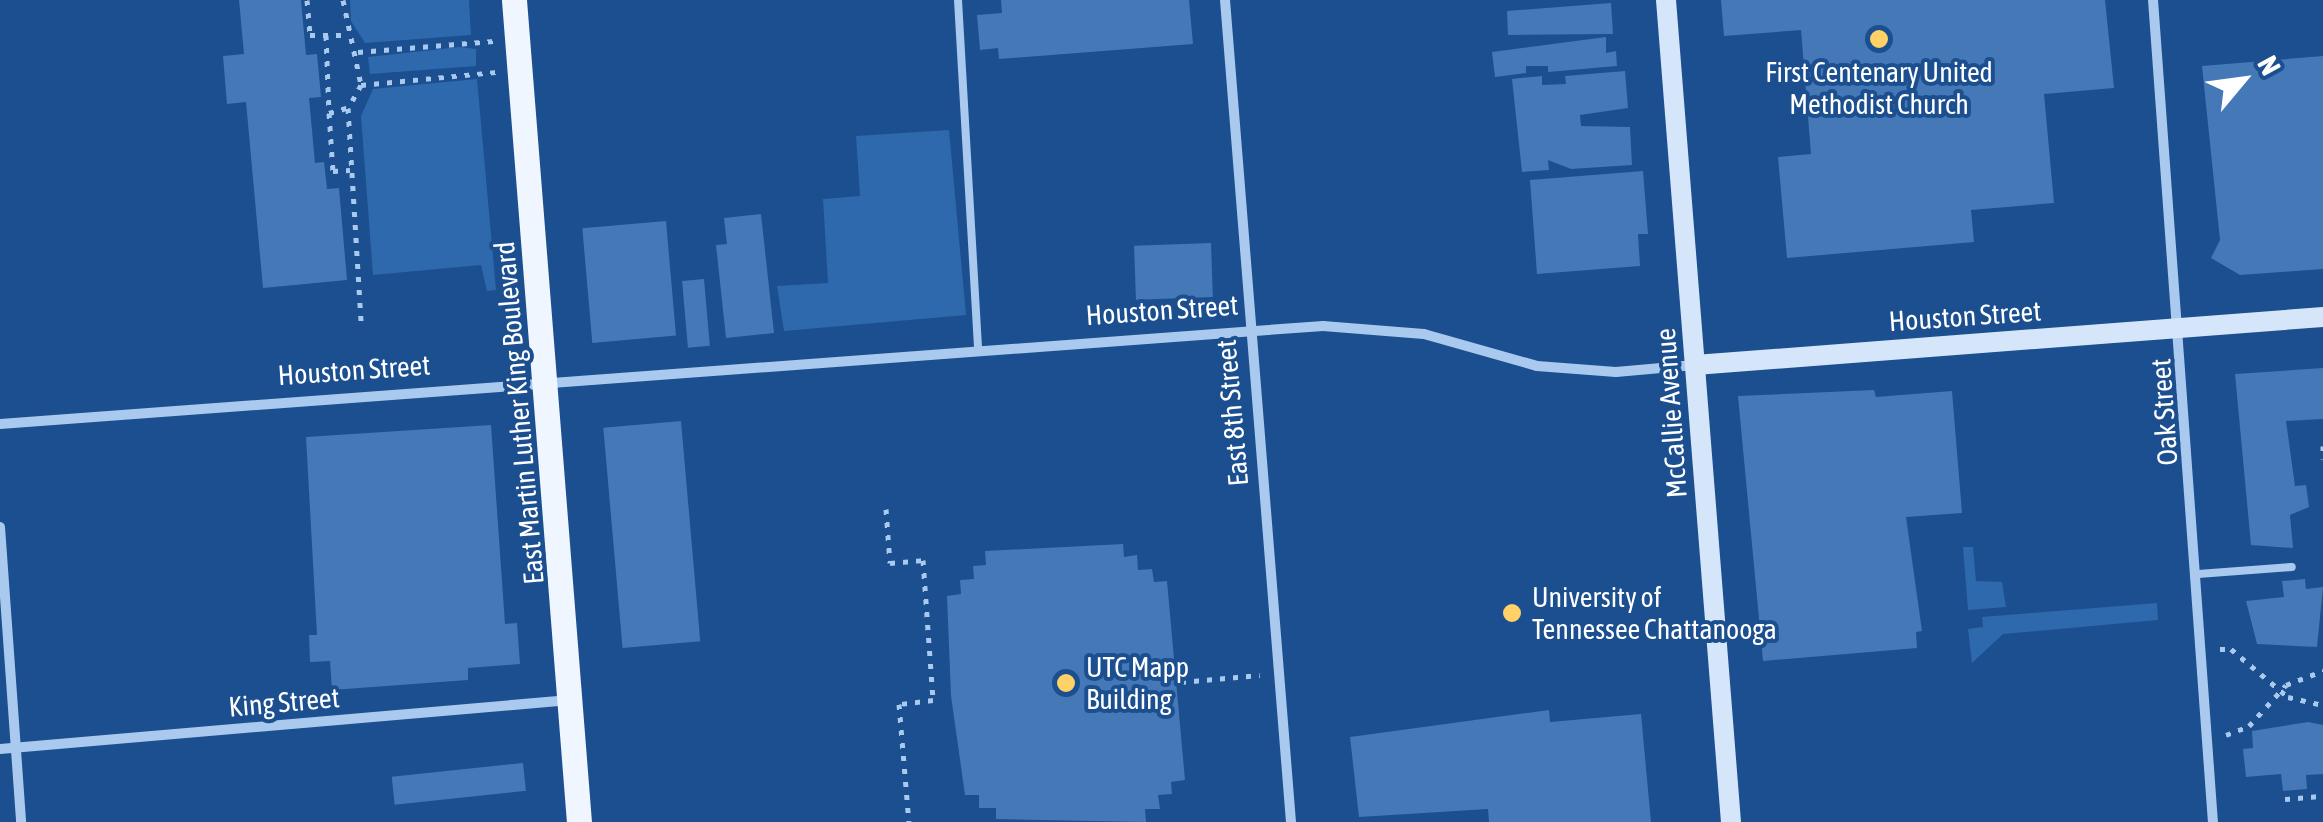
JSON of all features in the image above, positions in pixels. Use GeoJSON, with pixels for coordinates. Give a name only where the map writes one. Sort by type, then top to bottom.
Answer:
{"type":"FeatureCollection","features":[{"type":"Feature","properties":{"kind":"main road","name":"East Martin Luther King Boulevard"},"geometry":{"type":"LineString","coordinates":[[514,0],[548,383],[579,822]]}},
{"type":"Feature","properties":{"kind":"main road","name":"McCallie Avenue"},"geometry":{"type":"LineString","coordinates":[[1666,0],[1731,822]]}},
{"type":"Feature","properties":{"kind":"main road","name":"Houston Street"},"geometry":{"type":"LineString","coordinates":[[1694,365],[2323,316]]}},
{"type":"Feature","properties":{"kind":"street","name":"East 8th Street"},"geometry":{"type":"LineString","coordinates":[[1225,0],[1248,331],[1291,822]]}},
{"type":"Feature","properties":{"kind":"street","name":"Oak Street"},"geometry":{"type":"LineString","coordinates":[[2154,0],[2181,327],[2213,822]]}},
{"type":"Feature","properties":{"kind":"street","name":"Houston Street"},"geometry":{"type":"LineString","coordinates":[[0,424],[1248,331],[1370,326],[1537,366],[1616,372],[1694,365]]}},
{"type":"Feature","properties":{"kind":"street"},"geometry":{"type":"LineString","coordinates":[[0,526],[21,822]]}},
{"type":"Feature","properties":{"kind":"street","name":"King Street"},"geometry":{"type":"LineString","coordinates":[[0,749],[571,700]]}},
{"type":"Feature","properties":{"kind":"lane"},"geometry":{"type":"LineString","coordinates":[[958,0],[978,352]]}},
{"type":"Feature","properties":{"kind":"lane"},"geometry":{"type":"LineString","coordinates":[[2198,574],[2292,567]]}},
{"type":"Feature","properties":{"kind":"path"},"geometry":{"type":"LineString","coordinates":[[307,0],[310,35],[346,35]]}},
{"type":"Feature","properties":{"kind":"path"},"geometry":{"type":"LineString","coordinates":[[343,0],[346,35],[358,52],[360,85],[348,108],[361,320]]}},
{"type":"Feature","properties":{"kind":"path"},"geometry":{"type":"LineString","coordinates":[[326,35],[332,171],[350,170]]}},
{"type":"Feature","properties":{"kind":"path"},"geometry":{"type":"LineString","coordinates":[[358,52],[517,39]]}},
{"type":"Feature","properties":{"kind":"path"},"geometry":{"type":"LineString","coordinates":[[360,85],[520,70]]}},
{"type":"Feature","properties":{"kind":"path"},"geometry":{"type":"LineString","coordinates":[[329,112],[348,108]]}},
{"type":"Feature","properties":{"kind":"path"},"geometry":{"type":"LineString","coordinates":[[2323,446],[2323,460]]}},
{"type":"Feature","properties":{"kind":"path"},"geometry":{"type":"LineString","coordinates":[[886,509],[890,564],[923,560],[933,700],[899,704],[909,822]]}},
{"type":"Feature","properties":{"kind":"path"},"geometry":{"type":"LineString","coordinates":[[2202,649],[2231,649],[2278,691],[2323,705]]}},
{"type":"Feature","properties":{"kind":"path"},"geometry":{"type":"LineString","coordinates":[[2208,737],[2237,734],[2278,691],[2323,672]]}},
{"type":"Feature","properties":{"kind":"path"},"geometry":{"type":"LineString","coordinates":[[1181,682],[1278,673]]}},
{"type":"Feature","properties":{"kind":"path"},"geometry":{"type":"LineString","coordinates":[[2285,799],[2323,796]]}},
{"type":"Feature","properties":{"kind":"shaded area"},"geometry":{"type":"Polygon","coordinates":[[[350,0],[469,0],[471,35],[365,43],[351,21],[350,0]]]}},
{"type":"Feature","properties":{"kind":"shaded area"},"geometry":{"type":"Polygon","coordinates":[[[460,47],[476,49],[476,66],[370,74],[368,57],[460,47]]]}},
{"type":"Feature","properties":{"kind":"shaded area"},"geometry":{"type":"Polygon","coordinates":[[[477,79],[496,290],[487,291],[481,265],[373,275],[361,116],[373,89],[477,79]]]}},
{"type":"Feature","properties":{"kind":"shaded area"},"geometry":{"type":"Polygon","coordinates":[[[949,130],[966,315],[784,331],[777,286],[828,283],[823,199],[860,196],[856,136],[949,130]]]}},
{"type":"Feature","properties":{"kind":"shaded area"},"geometry":{"type":"Polygon","coordinates":[[[1963,547],[1973,547],[1976,581],[2002,582],[2006,607],[1968,610],[1963,547]]]}},
{"type":"Feature","properties":{"kind":"shaded area"},"geometry":{"type":"Polygon","coordinates":[[[2157,603],[2158,620],[2003,634],[1972,663],[1968,629],[1983,627],[1982,617],[2157,603]]]}},
{"type":"Feature","properties":{"kind":"building"},"geometry":{"type":"Polygon","coordinates":[[[239,0],[301,0],[306,55],[317,54],[321,97],[309,98],[315,163],[324,162],[327,189],[339,188],[347,280],[263,288],[246,102],[227,104],[223,56],[244,54],[239,0]]]}},
{"type":"Feature","properties":{"kind":"building"},"geometry":{"type":"Polygon","coordinates":[[[1001,0],[1189,0],[1193,44],[999,59],[998,48],[980,50],[977,15],[1002,13],[1001,0]]]}},
{"type":"Feature","properties":{"kind":"building"},"geometry":{"type":"Polygon","coordinates":[[[1721,0],[2105,0],[2114,88],[2044,94],[2054,203],[1971,210],[1974,242],[1787,258],[1778,157],[1811,154],[1801,30],[1724,36],[1721,0]]]}},
{"type":"Feature","properties":{"kind":"building"},"geometry":{"type":"Polygon","coordinates":[[[1611,3],[1613,34],[1508,35],[1507,11],[1611,3]]]}},
{"type":"Feature","properties":{"kind":"building"},"geometry":{"type":"Polygon","coordinates":[[[1606,37],[1606,53],[1616,51],[1617,66],[1548,72],[1548,66],[1526,66],[1526,73],[1495,77],[1492,52],[1606,37]]]}},
{"type":"Feature","properties":{"kind":"building"},"geometry":{"type":"Polygon","coordinates":[[[2323,56],[2323,269],[2240,275],[2211,258],[2220,240],[2202,66],[2323,56]]]}},
{"type":"Feature","properties":{"kind":"building"},"geometry":{"type":"Polygon","coordinates":[[[1625,71],[1628,108],[1580,115],[1581,126],[1630,127],[1632,165],[1571,169],[1548,160],[1549,170],[1522,172],[1512,79],[1542,76],[1542,85],[1566,84],[1565,76],[1625,71]]]}},
{"type":"Feature","properties":{"kind":"building"},"geometry":{"type":"Polygon","coordinates":[[[1643,171],[1648,234],[1638,234],[1640,266],[1537,274],[1530,180],[1643,171]]]}},
{"type":"Feature","properties":{"kind":"building"},"geometry":{"type":"Polygon","coordinates":[[[761,214],[774,333],[726,338],[716,245],[727,244],[724,218],[761,214]]]}},
{"type":"Feature","properties":{"kind":"building"},"geometry":{"type":"Polygon","coordinates":[[[666,221],[676,336],[592,343],[582,228],[666,221]]]}},
{"type":"Feature","properties":{"kind":"building"},"geometry":{"type":"Polygon","coordinates":[[[1211,243],[1213,297],[1136,300],[1134,246],[1211,243]]]}},
{"type":"Feature","properties":{"kind":"building"},"geometry":{"type":"Polygon","coordinates":[[[704,279],[710,346],[688,348],[682,281],[704,279]]]}},
{"type":"Feature","properties":{"kind":"building"},"geometry":{"type":"Polygon","coordinates":[[[2323,368],[2323,419],[2286,421],[2295,486],[2306,485],[2309,507],[2290,515],[2293,548],[2251,545],[2235,374],[2323,368]]]}},
{"type":"Feature","properties":{"kind":"building"},"geometry":{"type":"Polygon","coordinates":[[[1874,390],[1876,397],[1952,391],[1962,513],[1906,517],[1922,631],[1916,632],[1917,648],[1763,661],[1738,396],[1874,390]]]}},
{"type":"Feature","properties":{"kind":"building"},"geometry":{"type":"Polygon","coordinates":[[[681,421],[700,641],[623,648],[603,428],[681,421]]]}},
{"type":"Feature","properties":{"kind":"building"},"geometry":{"type":"Polygon","coordinates":[[[491,425],[505,624],[517,623],[520,664],[468,668],[468,680],[332,690],[330,661],[310,662],[309,635],[317,635],[306,437],[491,425]]]}},
{"type":"Feature","properties":{"kind":"building","name":"UTC Mapp Building"},"geometry":{"type":"Polygon","coordinates":[[[1123,544],[1124,557],[1137,555],[1138,570],[1152,569],[1154,582],[1167,581],[1185,780],[1171,782],[1172,794],[1158,795],[1160,809],[1145,809],[1146,822],[996,819],[996,808],[979,808],[979,795],[965,795],[951,696],[947,596],[961,594],[960,580],[974,579],[973,566],[986,565],[985,551],[1123,544]]]}},
{"type":"Feature","properties":{"kind":"building"},"geometry":{"type":"Polygon","coordinates":[[[2305,579],[2306,589],[2323,587],[2317,647],[2257,644],[2246,601],[2284,597],[2282,581],[2305,579]]]}},
{"type":"Feature","properties":{"kind":"building"},"geometry":{"type":"Polygon","coordinates":[[[1549,710],[1550,722],[1641,714],[1651,822],[1489,822],[1488,809],[1359,817],[1350,737],[1549,710]]]}},
{"type":"Feature","properties":{"kind":"building"},"geometry":{"type":"Polygon","coordinates":[[[2308,722],[2323,725],[2323,774],[2306,775],[2307,789],[2283,791],[2281,774],[2246,777],[2243,749],[2253,748],[2252,731],[2308,722]]]}},
{"type":"Feature","properties":{"kind":"building"},"geometry":{"type":"Polygon","coordinates":[[[523,763],[526,791],[395,805],[392,777],[523,763]]]}},
{"type":"Feature","properties":{"kind":"place","name":"First Centenary United Methodist Church"},"geometry":{"type":"Point","coordinates":[1879,39]}},
{"type":"Feature","properties":{"kind":"place","name":"University of Tennessee Chattanooga"},"geometry":{"type":"Point","coordinates":[1512,613]}},
{"type":"Feature","properties":{"kind":"place","name":"UTC Mapp Building"},"geometry":{"type":"Point","coordinates":[1066,683]}}]}
